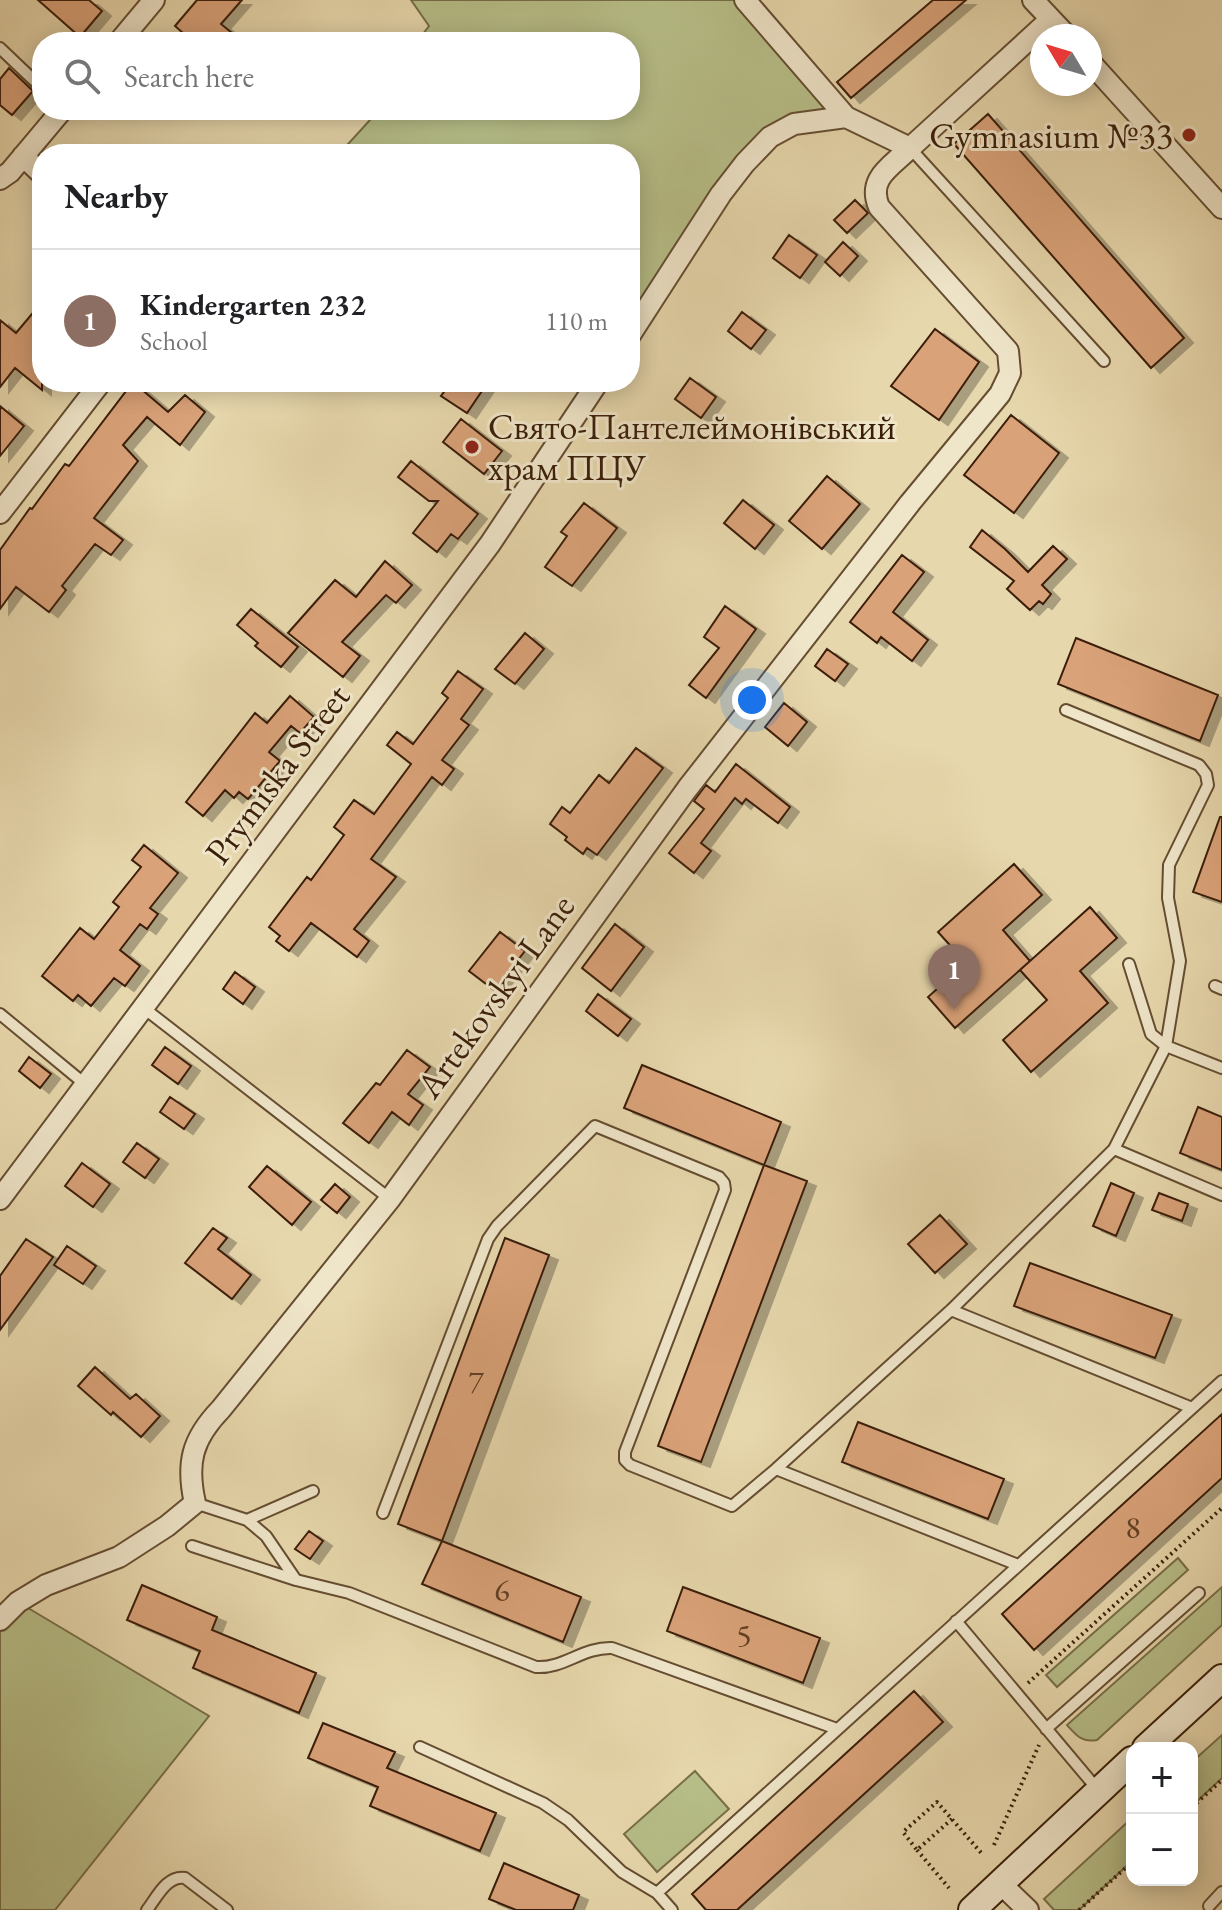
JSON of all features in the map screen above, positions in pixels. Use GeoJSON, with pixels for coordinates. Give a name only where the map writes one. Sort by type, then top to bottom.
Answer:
{"type":"FeatureCollection","features":[{"type":"Feature","properties":{"kind":"main road"},"geometry":{"type":"LineString","coordinates":[[1153,1742],[1222,1678]]}},
{"type":"Feature","properties":{"kind":"main road"},"geometry":{"type":"LineString","coordinates":[[972,1910],[1126,1766]]}},
{"type":"Feature","properties":{"kind":"street"},"geometry":{"type":"LineString","coordinates":[[127,32],[154,0]]}},
{"type":"Feature","properties":{"kind":"street"},"geometry":{"type":"LineString","coordinates":[[745,0],[846,117],[910,148],[1051,19]]}},
{"type":"Feature","properties":{"kind":"street"},"geometry":{"type":"LineString","coordinates":[[1036,1],[1056,24]]}},
{"type":"Feature","properties":{"kind":"street"},"geometry":{"type":"LineString","coordinates":[[1102,75],[1222,208]]}},
{"type":"Feature","properties":{"kind":"street"},"geometry":{"type":"LineString","coordinates":[[640,317],[721,194],[770,137],[794,124],[846,117]]}},
{"type":"Feature","properties":{"kind":"street"},"geometry":{"type":"LineString","coordinates":[[33,144],[54,120]]}},
{"type":"Feature","properties":{"kind":"street"},"geometry":{"type":"LineString","coordinates":[[0,179],[32,145]]}},
{"type":"Feature","properties":{"kind":"street","name":"Artekovskyi Lane"},"geometry":{"type":"LineString","coordinates":[[195,1503],[190,1481],[192,1453],[204,1426],[390,1199],[687,789],[910,503],[1000,394],[1010,373],[1008,351],[879,207],[874,195],[877,179],[910,148]]}},
{"type":"Feature","properties":{"kind":"street"},"geometry":{"type":"LineString","coordinates":[[23,156],[32,165]]}},
{"type":"Feature","properties":{"kind":"street"},"geometry":{"type":"LineString","coordinates":[[0,513],[93,392]]}},
{"type":"Feature","properties":{"kind":"street","name":"Prymiska Street"},"geometry":{"type":"LineString","coordinates":[[0,1199],[490,544],[591,392]]}},
{"type":"Feature","properties":{"kind":"street"},"geometry":{"type":"LineString","coordinates":[[0,1620],[18,1602],[46,1585],[119,1557],[167,1526],[195,1503]]}},
{"type":"Feature","properties":{"kind":"street"},"geometry":{"type":"LineString","coordinates":[[1000,1883],[1028,1910]]}},
{"type":"Feature","properties":{"kind":"lane"},"geometry":{"type":"LineString","coordinates":[[0,48],[32,78]]}},
{"type":"Feature","properties":{"kind":"lane"},"geometry":{"type":"LineString","coordinates":[[910,148],[1104,361]]}},
{"type":"Feature","properties":{"kind":"lane"},"geometry":{"type":"LineString","coordinates":[[383,1513],[488,1239],[507,1215],[595,1126],[719,1177],[724,1183],[725,1190],[630,1438],[625,1460],[630,1465],[732,1506],[951,1310],[1114,1149],[1166,1046],[1180,961],[1168,898],[1169,865],[1208,785],[1206,774],[1199,765],[1066,710]]}},
{"type":"Feature","properties":{"kind":"lane"},"geometry":{"type":"LineString","coordinates":[[1129,964],[1151,1034],[1166,1046],[1222,1068]]}},
{"type":"Feature","properties":{"kind":"lane"},"geometry":{"type":"LineString","coordinates":[[145,1009],[390,1199]]}},
{"type":"Feature","properties":{"kind":"lane"},"geometry":{"type":"LineString","coordinates":[[0,1014],[86,1085]]}},
{"type":"Feature","properties":{"kind":"lane"},"geometry":{"type":"LineString","coordinates":[[1114,1149],[1222,1195]]}},
{"type":"Feature","properties":{"kind":"lane"},"geometry":{"type":"LineString","coordinates":[[951,1310],[1192,1408]]}},
{"type":"Feature","properties":{"kind":"lane"},"geometry":{"type":"LineString","coordinates":[[657,1893],[1222,1381]]}},
{"type":"Feature","properties":{"kind":"lane"},"geometry":{"type":"LineString","coordinates":[[776,1469],[1018,1565]]}},
{"type":"Feature","properties":{"kind":"lane"},"geometry":{"type":"LineString","coordinates":[[247,1520],[313,1491]]}},
{"type":"Feature","properties":{"kind":"lane"},"geometry":{"type":"LineString","coordinates":[[195,1503],[247,1520],[266,1536],[296,1580]]}},
{"type":"Feature","properties":{"kind":"lane"},"geometry":{"type":"LineString","coordinates":[[192,1546],[296,1580],[349,1593],[536,1667],[548,1668],[596,1647],[612,1648],[837,1729]]}},
{"type":"Feature","properties":{"kind":"lane"},"geometry":{"type":"LineString","coordinates":[[1046,1729],[1199,1593]]}},
{"type":"Feature","properties":{"kind":"lane"},"geometry":{"type":"LineString","coordinates":[[956,1621],[1099,1791]]}},
{"type":"Feature","properties":{"kind":"lane"},"geometry":{"type":"LineString","coordinates":[[420,1747],[543,1803],[568,1820],[622,1872],[657,1893],[672,1910]]}},
{"type":"Feature","properties":{"kind":"lane"},"geometry":{"type":"LineString","coordinates":[[147,1910],[170,1881],[177,1877],[185,1878],[227,1910]]}},
{"type":"Feature","properties":{"kind":"lane"},"geometry":{"type":"LineString","coordinates":[[1209,1906],[1222,1892]]}},
{"type":"Feature","properties":{"kind":"path"},"geometry":{"type":"LineString","coordinates":[[1016,1693],[1222,1508]]}},
{"type":"Feature","properties":{"kind":"path"},"geometry":{"type":"LineString","coordinates":[[994,1845],[1046,1729]]}},
{"type":"Feature","properties":{"kind":"path"},"geometry":{"type":"LineString","coordinates":[[1198,1802],[1222,1780]]}},
{"type":"Feature","properties":{"kind":"path"},"geometry":{"type":"LineString","coordinates":[[949,1888],[903,1832],[937,1802],[983,1855]]}},
{"type":"Feature","properties":{"kind":"path"},"geometry":{"type":"LineString","coordinates":[[917,1850],[952,1819]]}},
{"type":"Feature","properties":{"kind":"path"},"geometry":{"type":"LineString","coordinates":[[1079,1910],[1126,1867]]}},
{"type":"Feature","properties":{"kind":"path"},"geometry":{"type":"LineString","coordinates":[[1087,1902],[1095,1910]]}},
{"type":"Feature","properties":{"kind":"green space"},"geometry":{"type":"Polygon","coordinates":[[[411,0],[745,0],[846,117],[770,137],[640,315],[640,144],[348,144],[370,120],[640,120],[640,32],[424,32],[429,26],[411,0]]]}},
{"type":"Feature","properties":{"kind":"green space"},"geometry":{"type":"Polygon","coordinates":[[[1178,1558],[1188,1570],[1057,1687],[1046,1675],[1178,1558]]]}},
{"type":"Feature","properties":{"kind":"green space"},"geometry":{"type":"Polygon","coordinates":[[[1222,1587],[1222,1625],[1097,1740],[1083,1739],[1073,1732],[1067,1725],[1222,1587]]]}},
{"type":"Feature","properties":{"kind":"green space"},"geometry":{"type":"Polygon","coordinates":[[[18,1602],[209,1716],[55,1910],[0,1910],[0,1620],[18,1602]]]}},
{"type":"Feature","properties":{"kind":"green space"},"geometry":{"type":"Polygon","coordinates":[[[1222,1735],[1222,1778],[1198,1800],[1198,1757],[1222,1735]]]}},
{"type":"Feature","properties":{"kind":"green space"},"geometry":{"type":"Polygon","coordinates":[[[695,1771],[729,1809],[657,1872],[624,1834],[695,1771]]]}},
{"type":"Feature","properties":{"kind":"green space"},"geometry":{"type":"Polygon","coordinates":[[[1126,1824],[1126,1867],[1079,1910],[1054,1910],[1044,1899],[1126,1824]]]}},
{"type":"Feature","properties":{"kind":"building"},"geometry":{"type":"Polygon","coordinates":[[[38,0],[89,0],[102,11],[84,32],[74,32],[38,0]]]}},
{"type":"Feature","properties":{"kind":"building"},"geometry":{"type":"Polygon","coordinates":[[[197,0],[242,0],[221,24],[231,32],[182,32],[175,26],[197,0]]]}},
{"type":"Feature","properties":{"kind":"building"},"geometry":{"type":"Polygon","coordinates":[[[933,0],[966,0],[851,98],[837,82],[933,0]]]}},
{"type":"Feature","properties":{"kind":"building"},"geometry":{"type":"Polygon","coordinates":[[[9,68],[32,90],[12,115],[0,105],[0,79],[9,68]]]}},
{"type":"Feature","properties":{"kind":"building"},"geometry":{"type":"Polygon","coordinates":[[[988,114],[1184,338],[1151,368],[954,144],[988,114]]]}},
{"type":"Feature","properties":{"kind":"building"},"geometry":{"type":"Polygon","coordinates":[[[855,200],[868,213],[847,233],[834,220],[855,200]]]}},
{"type":"Feature","properties":{"kind":"building"},"geometry":{"type":"Polygon","coordinates":[[[789,235],[817,255],[800,278],[773,258],[789,235]]]}},
{"type":"Feature","properties":{"kind":"building"},"geometry":{"type":"Polygon","coordinates":[[[843,242],[858,256],[840,276],[825,262],[843,242]]]}},
{"type":"Feature","properties":{"kind":"building"},"geometry":{"type":"Polygon","coordinates":[[[742,312],[766,330],[751,349],[728,331],[742,312]]]}},
{"type":"Feature","properties":{"kind":"building"},"geometry":{"type":"Polygon","coordinates":[[[32,314],[32,382],[15,368],[0,387],[0,320],[16,333],[32,314]]]}},
{"type":"Feature","properties":{"kind":"building"},"geometry":{"type":"Polygon","coordinates":[[[935,329],[979,362],[939,420],[891,386],[935,329]]]}},
{"type":"Feature","properties":{"kind":"building"},"geometry":{"type":"Polygon","coordinates":[[[690,378],[716,397],[701,418],[675,399],[690,378]]]}},
{"type":"Feature","properties":{"kind":"building"},"geometry":{"type":"Polygon","coordinates":[[[125,392],[145,392],[168,412],[185,395],[205,412],[180,445],[147,417],[123,445],[138,461],[94,518],[123,540],[111,555],[95,544],[62,586],[66,590],[49,612],[16,587],[0,609],[0,550],[65,464],[69,466],[125,392]]]}},
{"type":"Feature","properties":{"kind":"building"},"geometry":{"type":"Polygon","coordinates":[[[444,392],[481,392],[467,413],[441,396],[444,392]]]}},
{"type":"Feature","properties":{"kind":"building"},"geometry":{"type":"Polygon","coordinates":[[[0,406],[24,426],[0,456],[0,406]]]}},
{"type":"Feature","properties":{"kind":"building"},"geometry":{"type":"Polygon","coordinates":[[[1011,415],[1059,453],[1014,513],[964,475],[1011,415]]]}},
{"type":"Feature","properties":{"kind":"building","name":"Свято-Пантелеймонівський храм ПЦУ"},"geometry":{"type":"Polygon","coordinates":[[[461,419],[502,451],[484,474],[443,442],[461,419]]]}},
{"type":"Feature","properties":{"kind":"building"},"geometry":{"type":"Polygon","coordinates":[[[411,461],[478,514],[458,539],[451,534],[437,552],[413,533],[438,501],[429,501],[398,477],[411,461]]]}},
{"type":"Feature","properties":{"kind":"building"},"geometry":{"type":"Polygon","coordinates":[[[827,476],[860,504],[822,549],[789,521],[827,476]]]}},
{"type":"Feature","properties":{"kind":"building"},"geometry":{"type":"Polygon","coordinates":[[[743,500],[774,525],[755,549],[724,523],[743,500]]]}},
{"type":"Feature","properties":{"kind":"building"},"geometry":{"type":"Polygon","coordinates":[[[584,503],[617,528],[572,586],[545,567],[567,536],[561,532],[584,503]]]}},
{"type":"Feature","properties":{"kind":"building"},"geometry":{"type":"Polygon","coordinates":[[[982,530],[1028,572],[1053,546],[1067,559],[1042,585],[1051,594],[1043,604],[1039,601],[1030,610],[1007,589],[1014,581],[970,547],[982,530]]]}},
{"type":"Feature","properties":{"kind":"building"},"geometry":{"type":"Polygon","coordinates":[[[902,555],[924,572],[893,612],[928,640],[912,661],[881,637],[877,643],[850,622],[902,555]]]}},
{"type":"Feature","properties":{"kind":"building"},"geometry":{"type":"Polygon","coordinates":[[[385,561],[412,585],[396,603],[386,595],[342,642],[360,656],[343,677],[288,633],[335,580],[356,597],[385,561]]]}},
{"type":"Feature","properties":{"kind":"building"},"geometry":{"type":"Polygon","coordinates":[[[725,606],[756,629],[706,698],[689,685],[719,648],[704,637],[725,606]]]}},
{"type":"Feature","properties":{"kind":"building"},"geometry":{"type":"Polygon","coordinates":[[[251,609],[298,647],[281,667],[255,646],[258,643],[237,625],[251,609]]]}},
{"type":"Feature","properties":{"kind":"building"},"geometry":{"type":"Polygon","coordinates":[[[525,633],[544,649],[515,684],[495,669],[525,633]]]}},
{"type":"Feature","properties":{"kind":"building"},"geometry":{"type":"Polygon","coordinates":[[[1076,638],[1218,695],[1200,741],[1058,684],[1076,638]]]}},
{"type":"Feature","properties":{"kind":"building"},"geometry":{"type":"Polygon","coordinates":[[[827,649],[848,664],[835,681],[815,666],[827,649]]]}},
{"type":"Feature","properties":{"kind":"building"},"geometry":{"type":"Polygon","coordinates":[[[458,671],[483,689],[461,719],[469,725],[442,760],[454,769],[442,785],[432,777],[371,859],[396,877],[354,929],[369,941],[357,957],[311,923],[289,951],[276,941],[280,936],[269,927],[307,877],[311,880],[344,835],[334,827],[354,800],[374,814],[411,764],[387,745],[397,732],[413,744],[448,698],[442,693],[458,671]]]}},
{"type":"Feature","properties":{"kind":"building"},"geometry":{"type":"Polygon","coordinates":[[[290,696],[314,717],[300,733],[291,726],[269,752],[280,761],[248,799],[239,792],[234,798],[225,790],[203,816],[186,802],[255,713],[267,723],[290,696]]]}},
{"type":"Feature","properties":{"kind":"building"},"geometry":{"type":"Polygon","coordinates":[[[784,703],[807,722],[788,746],[765,727],[784,703]]]}},
{"type":"Feature","properties":{"kind":"building"},"geometry":{"type":"Polygon","coordinates":[[[636,748],[663,768],[597,855],[587,848],[583,854],[550,824],[562,807],[570,813],[599,775],[609,783],[636,748]]]}},
{"type":"Feature","properties":{"kind":"building"},"geometry":{"type":"Polygon","coordinates":[[[736,764],[790,807],[778,823],[746,799],[742,804],[735,798],[701,843],[711,851],[694,873],[669,853],[704,809],[694,801],[706,785],[715,792],[736,764]]]}},
{"type":"Feature","properties":{"kind":"building"},"geometry":{"type":"Polygon","coordinates":[[[1222,817],[1222,902],[1193,892],[1222,817]]]}},
{"type":"Feature","properties":{"kind":"building"},"geometry":{"type":"Polygon","coordinates":[[[144,845],[178,873],[150,908],[158,914],[147,929],[140,924],[120,950],[140,966],[125,986],[114,978],[91,1006],[78,995],[73,1001],[42,976],[80,928],[94,939],[119,907],[113,902],[141,867],[132,860],[144,845]]]}},
{"type":"Feature","properties":{"kind":"building"},"geometry":{"type":"Polygon","coordinates":[[[1014,864],[1042,895],[1003,930],[1030,961],[955,1028],[928,997],[966,963],[938,932],[1014,864]]]}},
{"type":"Feature","properties":{"kind":"building"},"geometry":{"type":"Polygon","coordinates":[[[1090,907],[1117,938],[1080,971],[1108,1003],[1031,1072],[1003,1040],[1047,1000],[1020,970],[1090,907]]]}},
{"type":"Feature","properties":{"kind":"building"},"geometry":{"type":"Polygon","coordinates":[[[615,924],[644,947],[611,991],[582,968],[615,924]]]}},
{"type":"Feature","properties":{"kind":"building"},"geometry":{"type":"Polygon","coordinates":[[[500,932],[525,951],[494,990],[469,971],[500,932]]]}},
{"type":"Feature","properties":{"kind":"building"},"geometry":{"type":"Polygon","coordinates":[[[235,972],[255,987],[243,1004],[223,989],[235,972]]]}},
{"type":"Feature","properties":{"kind":"building"},"geometry":{"type":"Polygon","coordinates":[[[598,994],[631,1019],[618,1036],[586,1011],[598,994]]]}},
{"type":"Feature","properties":{"kind":"building"},"geometry":{"type":"Polygon","coordinates":[[[165,1047],[191,1066],[178,1084],[152,1065],[165,1047]]]}},
{"type":"Feature","properties":{"kind":"building"},"geometry":{"type":"Polygon","coordinates":[[[407,1050],[430,1067],[408,1094],[423,1105],[409,1125],[392,1112],[369,1143],[343,1123],[376,1083],[380,1085],[407,1050]]]}},
{"type":"Feature","properties":{"kind":"building"},"geometry":{"type":"Polygon","coordinates":[[[29,1057],[51,1074],[40,1088],[19,1071],[29,1057]]]}},
{"type":"Feature","properties":{"kind":"building"},"geometry":{"type":"Polygon","coordinates":[[[642,1065],[781,1122],[764,1165],[624,1108],[642,1065]]]}},
{"type":"Feature","properties":{"kind":"building"},"geometry":{"type":"Polygon","coordinates":[[[170,1097],[195,1114],[184,1129],[160,1112],[170,1097]]]}},
{"type":"Feature","properties":{"kind":"building"},"geometry":{"type":"Polygon","coordinates":[[[1198,1107],[1222,1117],[1222,1170],[1180,1153],[1198,1107]]]}},
{"type":"Feature","properties":{"kind":"building"},"geometry":{"type":"Polygon","coordinates":[[[137,1143],[159,1159],[145,1178],[123,1162],[137,1143]]]}},
{"type":"Feature","properties":{"kind":"building"},"geometry":{"type":"Polygon","coordinates":[[[82,1163],[110,1184],[93,1207],[65,1186],[82,1163]]]}},
{"type":"Feature","properties":{"kind":"building"},"geometry":{"type":"Polygon","coordinates":[[[764,1165],[807,1181],[701,1462],[658,1446],[764,1165]]]}},
{"type":"Feature","properties":{"kind":"building"},"geometry":{"type":"Polygon","coordinates":[[[267,1166],[311,1202],[292,1225],[249,1187],[267,1166]]]}},
{"type":"Feature","properties":{"kind":"building"},"geometry":{"type":"Polygon","coordinates":[[[1111,1183],[1134,1193],[1116,1236],[1093,1226],[1111,1183]]]}},
{"type":"Feature","properties":{"kind":"building"},"geometry":{"type":"Polygon","coordinates":[[[335,1184],[350,1197],[337,1213],[321,1200],[335,1184]]]}},
{"type":"Feature","properties":{"kind":"building"},"geometry":{"type":"Polygon","coordinates":[[[1159,1193],[1188,1204],[1182,1221],[1152,1210],[1159,1193]]]}},
{"type":"Feature","properties":{"kind":"building"},"geometry":{"type":"Polygon","coordinates":[[[940,1215],[967,1244],[935,1273],[908,1244],[940,1215]]]}},
{"type":"Feature","properties":{"kind":"building"},"geometry":{"type":"Polygon","coordinates":[[[213,1228],[227,1238],[218,1249],[251,1275],[232,1299],[185,1263],[213,1228]]]}},
{"type":"Feature","properties":{"kind":"building"},"geometry":{"type":"Polygon","coordinates":[[[505,1238],[549,1255],[442,1541],[398,1524],[505,1238]]]}},
{"type":"Feature","properties":{"kind":"building"},"geometry":{"type":"Polygon","coordinates":[[[26,1239],[53,1257],[0,1330],[0,1276],[26,1239]]]}},
{"type":"Feature","properties":{"kind":"building"},"geometry":{"type":"Polygon","coordinates":[[[67,1246],[96,1266],[83,1284],[54,1265],[67,1246]]]}},
{"type":"Feature","properties":{"kind":"building"},"geometry":{"type":"Polygon","coordinates":[[[1030,1263],[1172,1315],[1155,1358],[1014,1306],[1030,1263]]]}},
{"type":"Feature","properties":{"kind":"building"},"geometry":{"type":"Polygon","coordinates":[[[95,1367],[130,1399],[136,1394],[160,1416],[141,1437],[78,1386],[95,1367]]]}},
{"type":"Feature","properties":{"kind":"building"},"geometry":{"type":"Polygon","coordinates":[[[1222,1414],[1222,1478],[1034,1650],[1002,1614],[1222,1414]]]}},
{"type":"Feature","properties":{"kind":"building"},"geometry":{"type":"Polygon","coordinates":[[[858,1422],[1004,1479],[988,1519],[842,1462],[858,1422]]]}},
{"type":"Feature","properties":{"kind":"building"},"geometry":{"type":"Polygon","coordinates":[[[309,1531],[323,1541],[310,1559],[295,1549],[309,1531]]]}},
{"type":"Feature","properties":{"kind":"building"},"geometry":{"type":"Polygon","coordinates":[[[442,1541],[581,1597],[563,1642],[422,1584],[442,1541]]]}},
{"type":"Feature","properties":{"kind":"building"},"geometry":{"type":"Polygon","coordinates":[[[142,1585],[217,1617],[212,1630],[316,1673],[299,1713],[193,1668],[200,1651],[127,1620],[142,1585]]]}},
{"type":"Feature","properties":{"kind":"building"},"geometry":{"type":"Polygon","coordinates":[[[683,1587],[820,1638],[803,1683],[667,1631],[683,1587]]]}},
{"type":"Feature","properties":{"kind":"building"},"geometry":{"type":"Polygon","coordinates":[[[914,1691],[943,1722],[737,1910],[706,1910],[692,1894],[914,1691]]]}},
{"type":"Feature","properties":{"kind":"building"},"geometry":{"type":"Polygon","coordinates":[[[323,1723],[395,1752],[387,1768],[496,1813],[480,1851],[370,1806],[378,1787],[308,1758],[323,1723]]]}},
{"type":"Feature","properties":{"kind":"building"},"geometry":{"type":"Polygon","coordinates":[[[504,1863],[579,1895],[573,1910],[516,1910],[489,1899],[504,1863]]]}},
{"type":"Feature","properties":{"kind":"place","name":"Gymnasium №33"},"geometry":{"type":"Point","coordinates":[1189,135]}},
{"type":"Feature","properties":{"kind":"place","name":"Свято-Пантелеймонівський храм ПЦУ"},"geometry":{"type":"Point","coordinates":[472,447]}},
{"type":"Feature","properties":{"kind":"place","name":"Kindergarten 232"},"geometry":{"type":"Point","coordinates":[954,1010]}}]}
